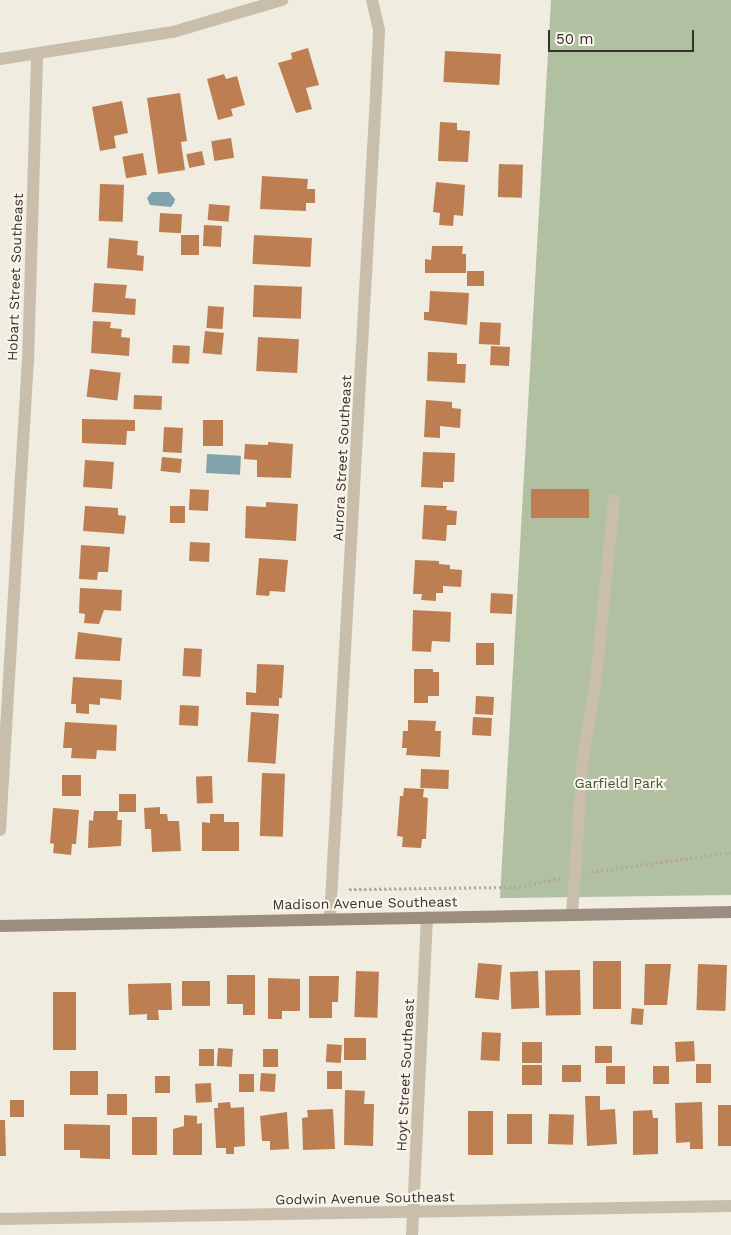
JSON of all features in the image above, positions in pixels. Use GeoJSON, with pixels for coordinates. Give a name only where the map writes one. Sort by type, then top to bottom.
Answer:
{"type":"FeatureCollection","features":[{"type":"Feature","properties":{"kind":"street"},"geometry":{"type":"LineString","coordinates":[[0,59],[173,32],[282,0]]}},
{"type":"Feature","properties":{"kind":"street","name":"Aurora Street Southeast"},"geometry":{"type":"LineString","coordinates":[[330,918],[379,30],[372,0]]}},
{"type":"Feature","properties":{"kind":"street","name":"Hobart Street Southeast"},"geometry":{"type":"LineString","coordinates":[[0,830],[28,359],[37,54]]}},
{"type":"Feature","properties":{"kind":"street"},"geometry":{"type":"LineString","coordinates":[[572,914],[583,756],[595,688],[614,500]]}},
{"type":"Feature","properties":{"kind":"street","name":"Madison Avenue Southeast"},"geometry":{"type":"LineString","coordinates":[[0,926],[330,918],[731,912]]}},
{"type":"Feature","properties":{"kind":"street","name":"Hoyt Street Southeast"},"geometry":{"type":"LineString","coordinates":[[412,1235],[427,917]]}},
{"type":"Feature","properties":{"kind":"street","name":"Godwin Avenue Southeast"},"geometry":{"type":"LineString","coordinates":[[0,1219],[731,1206]]}},
{"type":"Feature","properties":{"kind":"path"},"geometry":{"type":"LineString","coordinates":[[349,889],[519,887],[575,874],[731,852]]}},
{"type":"Feature","properties":{"kind":"green space","name":"Garfield Park"},"geometry":{"type":"Polygon","coordinates":[[[551,0],[731,0],[731,895],[500,898],[551,0]]]}},
{"type":"Feature","properties":{"kind":"water"},"geometry":{"type":"Polygon","coordinates":[[[152,192],[169,192],[175,199],[174,203],[171,207],[150,205],[147,198],[152,192]]]}},
{"type":"Feature","properties":{"kind":"water"},"geometry":{"type":"Polygon","coordinates":[[[207,454],[241,456],[240,475],[206,473],[207,454]]]}},
{"type":"Feature","properties":{"kind":"building"},"geometry":{"type":"Polygon","coordinates":[[[308,48],[319,85],[306,88],[312,109],[296,113],[278,63],[292,59],[291,53],[308,48]]]}},
{"type":"Feature","properties":{"kind":"building"},"geometry":{"type":"Polygon","coordinates":[[[445,51],[501,54],[499,85],[443,82],[445,51]]]}},
{"type":"Feature","properties":{"kind":"building"},"geometry":{"type":"Polygon","coordinates":[[[224,74],[226,79],[237,76],[245,105],[231,109],[233,116],[218,120],[207,79],[224,74]]]}},
{"type":"Feature","properties":{"kind":"building"},"geometry":{"type":"Polygon","coordinates":[[[180,93],[187,141],[181,142],[185,170],[158,174],[147,98],[180,93]]]}},
{"type":"Feature","properties":{"kind":"building"},"geometry":{"type":"Polygon","coordinates":[[[122,101],[128,133],[114,136],[116,148],[100,151],[92,107],[122,101]]]}},
{"type":"Feature","properties":{"kind":"building"},"geometry":{"type":"Polygon","coordinates":[[[440,122],[457,123],[457,130],[470,131],[468,162],[438,161],[440,122]]]}},
{"type":"Feature","properties":{"kind":"building"},"geometry":{"type":"Polygon","coordinates":[[[231,138],[234,158],[214,161],[211,141],[231,138]]]}},
{"type":"Feature","properties":{"kind":"building"},"geometry":{"type":"Polygon","coordinates":[[[202,151],[205,165],[189,168],[186,154],[202,151]]]}},
{"type":"Feature","properties":{"kind":"building"},"geometry":{"type":"Polygon","coordinates":[[[143,153],[147,175],[126,178],[122,157],[143,153]]]}},
{"type":"Feature","properties":{"kind":"building"},"geometry":{"type":"Polygon","coordinates":[[[499,164],[523,165],[522,198],[498,197],[499,164]]]}},
{"type":"Feature","properties":{"kind":"building"},"geometry":{"type":"Polygon","coordinates":[[[262,176],[308,179],[307,189],[315,189],[315,203],[306,203],[306,211],[260,209],[262,176]]]}},
{"type":"Feature","properties":{"kind":"building"},"geometry":{"type":"Polygon","coordinates":[[[436,182],[465,185],[463,216],[454,215],[453,226],[439,225],[440,213],[433,212],[436,182]]]}},
{"type":"Feature","properties":{"kind":"building"},"geometry":{"type":"Polygon","coordinates":[[[100,184],[124,185],[123,222],[99,221],[100,184]]]}},
{"type":"Feature","properties":{"kind":"building"},"geometry":{"type":"Polygon","coordinates":[[[209,204],[230,206],[229,222],[208,220],[209,204]]]}},
{"type":"Feature","properties":{"kind":"building"},"geometry":{"type":"Polygon","coordinates":[[[160,213],[182,214],[181,233],[159,232],[160,213]]]}},
{"type":"Feature","properties":{"kind":"building"},"geometry":{"type":"Polygon","coordinates":[[[204,225],[222,226],[221,247],[203,246],[204,225]]]}},
{"type":"Feature","properties":{"kind":"building"},"geometry":{"type":"Polygon","coordinates":[[[181,235],[199,235],[199,255],[181,255],[181,235]]]}},
{"type":"Feature","properties":{"kind":"building"},"geometry":{"type":"Polygon","coordinates":[[[254,235],[312,238],[310,267],[252,264],[254,235]]]}},
{"type":"Feature","properties":{"kind":"building"},"geometry":{"type":"Polygon","coordinates":[[[109,238],[138,241],[137,255],[144,256],[143,271],[107,268],[109,238]]]}},
{"type":"Feature","properties":{"kind":"building"},"geometry":{"type":"Polygon","coordinates":[[[432,246],[463,246],[462,254],[466,254],[466,273],[425,273],[425,259],[431,260],[432,246]]]}},
{"type":"Feature","properties":{"kind":"building"},"geometry":{"type":"Polygon","coordinates":[[[467,271],[484,271],[484,286],[467,286],[467,271]]]}},
{"type":"Feature","properties":{"kind":"building"},"geometry":{"type":"Polygon","coordinates":[[[94,283],[127,285],[125,298],[136,299],[135,315],[92,312],[94,283]]]}},
{"type":"Feature","properties":{"kind":"building"},"geometry":{"type":"Polygon","coordinates":[[[254,285],[302,287],[301,319],[253,317],[254,285]]]}},
{"type":"Feature","properties":{"kind":"building"},"geometry":{"type":"Polygon","coordinates":[[[430,291],[469,293],[467,325],[424,320],[424,312],[429,312],[430,291]]]}},
{"type":"Feature","properties":{"kind":"building"},"geometry":{"type":"Polygon","coordinates":[[[208,306],[224,307],[222,329],[206,328],[208,306]]]}},
{"type":"Feature","properties":{"kind":"building"},"geometry":{"type":"Polygon","coordinates":[[[93,321],[111,322],[110,328],[122,329],[121,337],[130,338],[129,356],[91,353],[93,321]]]}},
{"type":"Feature","properties":{"kind":"building"},"geometry":{"type":"Polygon","coordinates":[[[480,322],[501,323],[500,345],[479,344],[480,322]]]}},
{"type":"Feature","properties":{"kind":"building"},"geometry":{"type":"Polygon","coordinates":[[[205,331],[224,333],[222,355],[203,353],[205,331]]]}},
{"type":"Feature","properties":{"kind":"building"},"geometry":{"type":"Polygon","coordinates":[[[258,337],[299,339],[297,373],[256,371],[258,337]]]}},
{"type":"Feature","properties":{"kind":"building"},"geometry":{"type":"Polygon","coordinates":[[[173,345],[190,346],[189,364],[172,363],[173,345]]]}},
{"type":"Feature","properties":{"kind":"building"},"geometry":{"type":"Polygon","coordinates":[[[491,346],[510,347],[509,366],[490,365],[491,346]]]}},
{"type":"Feature","properties":{"kind":"building"},"geometry":{"type":"Polygon","coordinates":[[[428,352],[457,353],[457,364],[466,364],[465,383],[427,381],[428,352]]]}},
{"type":"Feature","properties":{"kind":"building"},"geometry":{"type":"Polygon","coordinates":[[[90,369],[121,373],[117,401],[87,397],[90,369]]]}},
{"type":"Feature","properties":{"kind":"building"},"geometry":{"type":"Polygon","coordinates":[[[134,395],[162,396],[161,410],[134,409],[134,395]]]}},
{"type":"Feature","properties":{"kind":"building"},"geometry":{"type":"Polygon","coordinates":[[[426,400],[452,402],[452,408],[461,409],[460,428],[440,426],[440,438],[424,437],[426,400]]]}},
{"type":"Feature","properties":{"kind":"building"},"geometry":{"type":"Polygon","coordinates":[[[82,419],[135,420],[135,431],[127,431],[126,445],[82,443],[82,419]]]}},
{"type":"Feature","properties":{"kind":"building"},"geometry":{"type":"Polygon","coordinates":[[[203,420],[223,420],[223,446],[203,446],[203,420]]]}},
{"type":"Feature","properties":{"kind":"building"},"geometry":{"type":"Polygon","coordinates":[[[164,427],[183,428],[182,453],[163,452],[164,427]]]}},
{"type":"Feature","properties":{"kind":"building"},"geometry":{"type":"Polygon","coordinates":[[[268,442],[293,444],[291,478],[257,477],[257,460],[244,459],[245,444],[268,445],[268,442]]]}},
{"type":"Feature","properties":{"kind":"building"},"geometry":{"type":"Polygon","coordinates":[[[423,452],[455,453],[454,482],[443,482],[443,488],[421,487],[423,452]]]}},
{"type":"Feature","properties":{"kind":"building"},"geometry":{"type":"Polygon","coordinates":[[[162,457],[182,459],[180,473],[161,471],[162,457]]]}},
{"type":"Feature","properties":{"kind":"building"},"geometry":{"type":"Polygon","coordinates":[[[85,460],[114,462],[112,489],[83,487],[85,460]]]}},
{"type":"Feature","properties":{"kind":"building"},"geometry":{"type":"Polygon","coordinates":[[[190,489],[209,490],[208,511],[189,510],[190,489]]]}},
{"type":"Feature","properties":{"kind":"building"},"geometry":{"type":"Polygon","coordinates":[[[531,489],[589,489],[589,518],[531,518],[531,489]]]}},
{"type":"Feature","properties":{"kind":"building"},"geometry":{"type":"Polygon","coordinates":[[[266,502],[298,504],[296,541],[245,538],[246,506],[266,507],[266,502]]]}},
{"type":"Feature","properties":{"kind":"building"},"geometry":{"type":"Polygon","coordinates":[[[424,505],[447,506],[446,510],[457,511],[456,525],[447,525],[446,541],[422,539],[424,505]]]}},
{"type":"Feature","properties":{"kind":"building"},"geometry":{"type":"Polygon","coordinates":[[[85,506],[118,508],[118,515],[126,516],[124,534],[83,531],[85,506]]]}},
{"type":"Feature","properties":{"kind":"building"},"geometry":{"type":"Polygon","coordinates":[[[170,506],[185,506],[185,523],[170,523],[170,506]]]}},
{"type":"Feature","properties":{"kind":"building"},"geometry":{"type":"Polygon","coordinates":[[[190,542],[210,543],[209,562],[189,561],[190,542]]]}},
{"type":"Feature","properties":{"kind":"building"},"geometry":{"type":"Polygon","coordinates":[[[81,545],[110,547],[108,572],[98,572],[97,580],[79,579],[81,545]]]}},
{"type":"Feature","properties":{"kind":"building"},"geometry":{"type":"Polygon","coordinates":[[[259,558],[288,560],[285,592],[270,591],[269,596],[256,595],[259,558]]]}},
{"type":"Feature","properties":{"kind":"building"},"geometry":{"type":"Polygon","coordinates":[[[415,560],[439,561],[439,564],[450,565],[450,569],[462,570],[461,587],[443,586],[443,593],[436,593],[436,601],[421,600],[422,594],[413,594],[415,560]]]}},
{"type":"Feature","properties":{"kind":"building"},"geometry":{"type":"Polygon","coordinates":[[[80,588],[122,590],[121,611],[104,610],[99,624],[84,623],[85,614],[79,613],[80,588]]]}},
{"type":"Feature","properties":{"kind":"building"},"geometry":{"type":"Polygon","coordinates":[[[491,593],[513,594],[512,614],[490,613],[491,593]]]}},
{"type":"Feature","properties":{"kind":"building"},"geometry":{"type":"Polygon","coordinates":[[[413,610],[451,612],[450,642],[432,641],[431,652],[412,651],[413,610]]]}},
{"type":"Feature","properties":{"kind":"building"},"geometry":{"type":"Polygon","coordinates":[[[78,632],[122,638],[120,661],[75,659],[78,632]]]}},
{"type":"Feature","properties":{"kind":"building"},"geometry":{"type":"Polygon","coordinates":[[[476,643],[494,643],[494,665],[476,665],[476,643]]]}},
{"type":"Feature","properties":{"kind":"building"},"geometry":{"type":"Polygon","coordinates":[[[184,648],[202,649],[201,677],[183,676],[184,648]]]}},
{"type":"Feature","properties":{"kind":"building"},"geometry":{"type":"Polygon","coordinates":[[[257,664],[284,665],[282,698],[279,698],[279,706],[246,705],[246,692],[256,693],[257,664]]]}},
{"type":"Feature","properties":{"kind":"building"},"geometry":{"type":"Polygon","coordinates":[[[414,669],[433,669],[433,672],[439,672],[439,696],[428,696],[428,703],[414,703],[414,669]]]}},
{"type":"Feature","properties":{"kind":"building"},"geometry":{"type":"Polygon","coordinates":[[[73,677],[122,680],[121,700],[100,698],[100,705],[89,704],[89,714],[76,713],[76,704],[71,704],[73,677]]]}},
{"type":"Feature","properties":{"kind":"building"},"geometry":{"type":"Polygon","coordinates":[[[476,696],[494,697],[493,715],[475,714],[476,696]]]}},
{"type":"Feature","properties":{"kind":"building"},"geometry":{"type":"Polygon","coordinates":[[[180,705],[199,706],[198,726],[179,725],[180,705]]]}},
{"type":"Feature","properties":{"kind":"building"},"geometry":{"type":"Polygon","coordinates":[[[251,712],[279,714],[275,764],[248,762],[251,712]]]}},
{"type":"Feature","properties":{"kind":"building"},"geometry":{"type":"Polygon","coordinates":[[[473,717],[492,718],[491,736],[472,735],[473,717]]]}},
{"type":"Feature","properties":{"kind":"building"},"geometry":{"type":"Polygon","coordinates":[[[408,720],[436,721],[435,731],[441,731],[440,757],[406,755],[407,748],[402,748],[403,731],[408,731],[408,720]]]}},
{"type":"Feature","properties":{"kind":"building"},"geometry":{"type":"Polygon","coordinates":[[[65,722],[117,725],[116,751],[97,750],[96,759],[71,758],[72,748],[63,748],[65,722]]]}},
{"type":"Feature","properties":{"kind":"building"},"geometry":{"type":"Polygon","coordinates":[[[421,769],[449,770],[448,789],[420,788],[421,769]]]}},
{"type":"Feature","properties":{"kind":"building"},"geometry":{"type":"Polygon","coordinates":[[[262,773],[285,774],[283,837],[260,836],[262,773]]]}},
{"type":"Feature","properties":{"kind":"building"},"geometry":{"type":"Polygon","coordinates":[[[62,775],[81,775],[81,796],[62,796],[62,775]]]}},
{"type":"Feature","properties":{"kind":"building"},"geometry":{"type":"Polygon","coordinates":[[[212,776],[213,803],[197,804],[196,777],[212,776]]]}},
{"type":"Feature","properties":{"kind":"building"},"geometry":{"type":"Polygon","coordinates":[[[404,788],[424,789],[423,797],[428,798],[426,839],[422,839],[421,848],[402,847],[403,837],[397,836],[400,796],[403,796],[404,788]]]}},
{"type":"Feature","properties":{"kind":"building"},"geometry":{"type":"Polygon","coordinates":[[[119,794],[136,794],[136,812],[119,812],[119,794]]]}},
{"type":"Feature","properties":{"kind":"building"},"geometry":{"type":"Polygon","coordinates":[[[160,807],[160,814],[167,814],[168,821],[179,821],[181,851],[152,852],[151,829],[145,829],[144,808],[160,807]]]}},
{"type":"Feature","properties":{"kind":"building"},"geometry":{"type":"Polygon","coordinates":[[[53,808],[79,810],[76,844],[72,844],[71,855],[53,853],[54,844],[50,843],[53,808]]]}},
{"type":"Feature","properties":{"kind":"building"},"geometry":{"type":"Polygon","coordinates":[[[94,811],[118,811],[117,820],[122,820],[121,846],[88,848],[89,820],[93,821],[94,811]]]}},
{"type":"Feature","properties":{"kind":"building"},"geometry":{"type":"Polygon","coordinates":[[[210,814],[224,814],[224,822],[239,822],[239,851],[202,851],[202,822],[210,823],[210,814]]]}},
{"type":"Feature","properties":{"kind":"building"},"geometry":{"type":"Polygon","coordinates":[[[593,961],[621,961],[621,1009],[593,1009],[593,961]]]}},
{"type":"Feature","properties":{"kind":"building"},"geometry":{"type":"Polygon","coordinates":[[[478,963],[502,965],[499,1000],[475,998],[478,963]]]}},
{"type":"Feature","properties":{"kind":"building"},"geometry":{"type":"Polygon","coordinates":[[[645,964],[671,964],[667,1005],[644,1005],[645,964]]]}},
{"type":"Feature","properties":{"kind":"building"},"geometry":{"type":"Polygon","coordinates":[[[698,964],[727,965],[725,1011],[696,1010],[698,964]]]}},
{"type":"Feature","properties":{"kind":"building"},"geometry":{"type":"Polygon","coordinates":[[[580,970],[581,1015],[546,1016],[545,971],[580,970]]]}},
{"type":"Feature","properties":{"kind":"building"},"geometry":{"type":"Polygon","coordinates":[[[356,971],[379,972],[377,1018],[354,1017],[356,971]]]}},
{"type":"Feature","properties":{"kind":"building"},"geometry":{"type":"Polygon","coordinates":[[[538,971],[539,1008],[511,1009],[510,972],[538,971]]]}},
{"type":"Feature","properties":{"kind":"building"},"geometry":{"type":"Polygon","coordinates":[[[227,975],[255,975],[255,1015],[243,1015],[243,1004],[227,1004],[227,975]]]}},
{"type":"Feature","properties":{"kind":"building"},"geometry":{"type":"Polygon","coordinates":[[[309,976],[339,976],[338,1002],[332,1002],[332,1018],[309,1018],[309,976]]]}},
{"type":"Feature","properties":{"kind":"building"},"geometry":{"type":"Polygon","coordinates":[[[268,978],[300,979],[300,1011],[282,1011],[282,1019],[268,1019],[268,978]]]}},
{"type":"Feature","properties":{"kind":"building"},"geometry":{"type":"Polygon","coordinates":[[[182,981],[210,981],[210,1006],[182,1006],[182,981]]]}},
{"type":"Feature","properties":{"kind":"building"},"geometry":{"type":"Polygon","coordinates":[[[171,983],[172,1010],[158,1010],[159,1020],[147,1020],[147,1014],[129,1015],[128,984],[171,983]]]}},
{"type":"Feature","properties":{"kind":"building"},"geometry":{"type":"Polygon","coordinates":[[[53,992],[76,992],[76,1050],[53,1050],[53,992]]]}},
{"type":"Feature","properties":{"kind":"building"},"geometry":{"type":"Polygon","coordinates":[[[632,1008],[644,1009],[643,1025],[631,1024],[632,1008]]]}},
{"type":"Feature","properties":{"kind":"building"},"geometry":{"type":"Polygon","coordinates":[[[482,1032],[501,1033],[500,1061],[481,1060],[482,1032]]]}},
{"type":"Feature","properties":{"kind":"building"},"geometry":{"type":"Polygon","coordinates":[[[344,1038],[366,1038],[366,1060],[344,1060],[344,1038]]]}},
{"type":"Feature","properties":{"kind":"building"},"geometry":{"type":"Polygon","coordinates":[[[694,1041],[695,1061],[676,1062],[675,1042],[694,1041]]]}},
{"type":"Feature","properties":{"kind":"building"},"geometry":{"type":"Polygon","coordinates":[[[522,1042],[542,1042],[542,1063],[522,1063],[522,1042]]]}},
{"type":"Feature","properties":{"kind":"building"},"geometry":{"type":"Polygon","coordinates":[[[327,1044],[342,1045],[341,1063],[326,1062],[327,1044]]]}},
{"type":"Feature","properties":{"kind":"building"},"geometry":{"type":"Polygon","coordinates":[[[595,1046],[612,1046],[612,1063],[595,1063],[595,1046]]]}},
{"type":"Feature","properties":{"kind":"building"},"geometry":{"type":"Polygon","coordinates":[[[218,1048],[233,1049],[232,1067],[217,1066],[218,1048]]]}},
{"type":"Feature","properties":{"kind":"building"},"geometry":{"type":"Polygon","coordinates":[[[199,1049],[214,1049],[214,1066],[199,1066],[199,1049]]]}},
{"type":"Feature","properties":{"kind":"building"},"geometry":{"type":"Polygon","coordinates":[[[263,1049],[278,1049],[278,1067],[263,1067],[263,1049]]]}},
{"type":"Feature","properties":{"kind":"building"},"geometry":{"type":"Polygon","coordinates":[[[696,1064],[711,1064],[711,1083],[696,1083],[696,1064]]]}},
{"type":"Feature","properties":{"kind":"building"},"geometry":{"type":"Polygon","coordinates":[[[522,1065],[542,1065],[542,1085],[522,1085],[522,1065]]]}},
{"type":"Feature","properties":{"kind":"building"},"geometry":{"type":"Polygon","coordinates":[[[562,1065],[581,1065],[581,1082],[562,1082],[562,1065]]]}},
{"type":"Feature","properties":{"kind":"building"},"geometry":{"type":"Polygon","coordinates":[[[606,1066],[625,1066],[625,1084],[606,1084],[606,1066]]]}},
{"type":"Feature","properties":{"kind":"building"},"geometry":{"type":"Polygon","coordinates":[[[653,1066],[669,1066],[669,1084],[653,1084],[653,1066]]]}},
{"type":"Feature","properties":{"kind":"building"},"geometry":{"type":"Polygon","coordinates":[[[70,1071],[98,1071],[98,1095],[70,1095],[70,1071]]]}},
{"type":"Feature","properties":{"kind":"building"},"geometry":{"type":"Polygon","coordinates":[[[327,1071],[342,1071],[342,1089],[327,1089],[327,1071]]]}},
{"type":"Feature","properties":{"kind":"building"},"geometry":{"type":"Polygon","coordinates":[[[261,1073],[276,1074],[275,1092],[260,1091],[261,1073]]]}},
{"type":"Feature","properties":{"kind":"building"},"geometry":{"type":"Polygon","coordinates":[[[239,1074],[254,1074],[254,1092],[239,1092],[239,1074]]]}},
{"type":"Feature","properties":{"kind":"building"},"geometry":{"type":"Polygon","coordinates":[[[155,1076],[170,1076],[170,1093],[155,1093],[155,1076]]]}},
{"type":"Feature","properties":{"kind":"building"},"geometry":{"type":"Polygon","coordinates":[[[211,1083],[212,1102],[196,1103],[195,1084],[211,1083]]]}},
{"type":"Feature","properties":{"kind":"building"},"geometry":{"type":"Polygon","coordinates":[[[345,1090],[365,1091],[364,1104],[374,1104],[373,1146],[344,1145],[345,1090]]]}},
{"type":"Feature","properties":{"kind":"building"},"geometry":{"type":"Polygon","coordinates":[[[107,1094],[127,1094],[127,1115],[107,1115],[107,1094]]]}},
{"type":"Feature","properties":{"kind":"building"},"geometry":{"type":"Polygon","coordinates":[[[585,1096],[600,1096],[600,1110],[615,1109],[617,1144],[587,1146],[585,1096]]]}},
{"type":"Feature","properties":{"kind":"building"},"geometry":{"type":"Polygon","coordinates":[[[10,1100],[24,1100],[24,1117],[10,1117],[10,1100]]]}},
{"type":"Feature","properties":{"kind":"building"},"geometry":{"type":"Polygon","coordinates":[[[230,1102],[231,1108],[244,1107],[245,1146],[234,1147],[234,1154],[226,1154],[226,1148],[216,1148],[214,1108],[218,1108],[218,1103],[230,1102]]]}},
{"type":"Feature","properties":{"kind":"building"},"geometry":{"type":"Polygon","coordinates":[[[702,1102],[703,1149],[690,1149],[690,1142],[676,1143],[675,1103],[702,1102]]]}},
{"type":"Feature","properties":{"kind":"building"},"geometry":{"type":"Polygon","coordinates":[[[718,1105],[731,1105],[731,1146],[718,1146],[718,1105]]]}},
{"type":"Feature","properties":{"kind":"building"},"geometry":{"type":"Polygon","coordinates":[[[333,1109],[335,1149],[303,1150],[302,1118],[308,1117],[307,1110],[333,1109]]]}},
{"type":"Feature","properties":{"kind":"building"},"geometry":{"type":"Polygon","coordinates":[[[652,1110],[653,1118],[658,1118],[658,1154],[633,1155],[633,1111],[652,1110]]]}},
{"type":"Feature","properties":{"kind":"building"},"geometry":{"type":"Polygon","coordinates":[[[468,1111],[493,1111],[493,1155],[468,1155],[468,1111]]]}},
{"type":"Feature","properties":{"kind":"building"},"geometry":{"type":"Polygon","coordinates":[[[287,1112],[289,1149],[270,1150],[270,1141],[262,1141],[260,1116],[287,1112]]]}},
{"type":"Feature","properties":{"kind":"building"},"geometry":{"type":"Polygon","coordinates":[[[507,1114],[532,1114],[532,1144],[507,1144],[507,1114]]]}},
{"type":"Feature","properties":{"kind":"building"},"geometry":{"type":"Polygon","coordinates":[[[549,1114],[574,1115],[573,1145],[548,1144],[549,1114]]]}},
{"type":"Feature","properties":{"kind":"building"},"geometry":{"type":"Polygon","coordinates":[[[184,1115],[197,1116],[197,1124],[202,1123],[202,1155],[173,1155],[173,1129],[184,1126],[184,1115]]]}},
{"type":"Feature","properties":{"kind":"building"},"geometry":{"type":"Polygon","coordinates":[[[132,1117],[157,1117],[157,1155],[132,1155],[132,1117]]]}},
{"type":"Feature","properties":{"kind":"building"},"geometry":{"type":"Polygon","coordinates":[[[0,1120],[5,1120],[6,1156],[0,1156],[0,1120]]]}},
{"type":"Feature","properties":{"kind":"building"},"geometry":{"type":"Polygon","coordinates":[[[64,1124],[110,1125],[110,1159],[80,1158],[80,1150],[64,1150],[64,1124]]]}}]}
